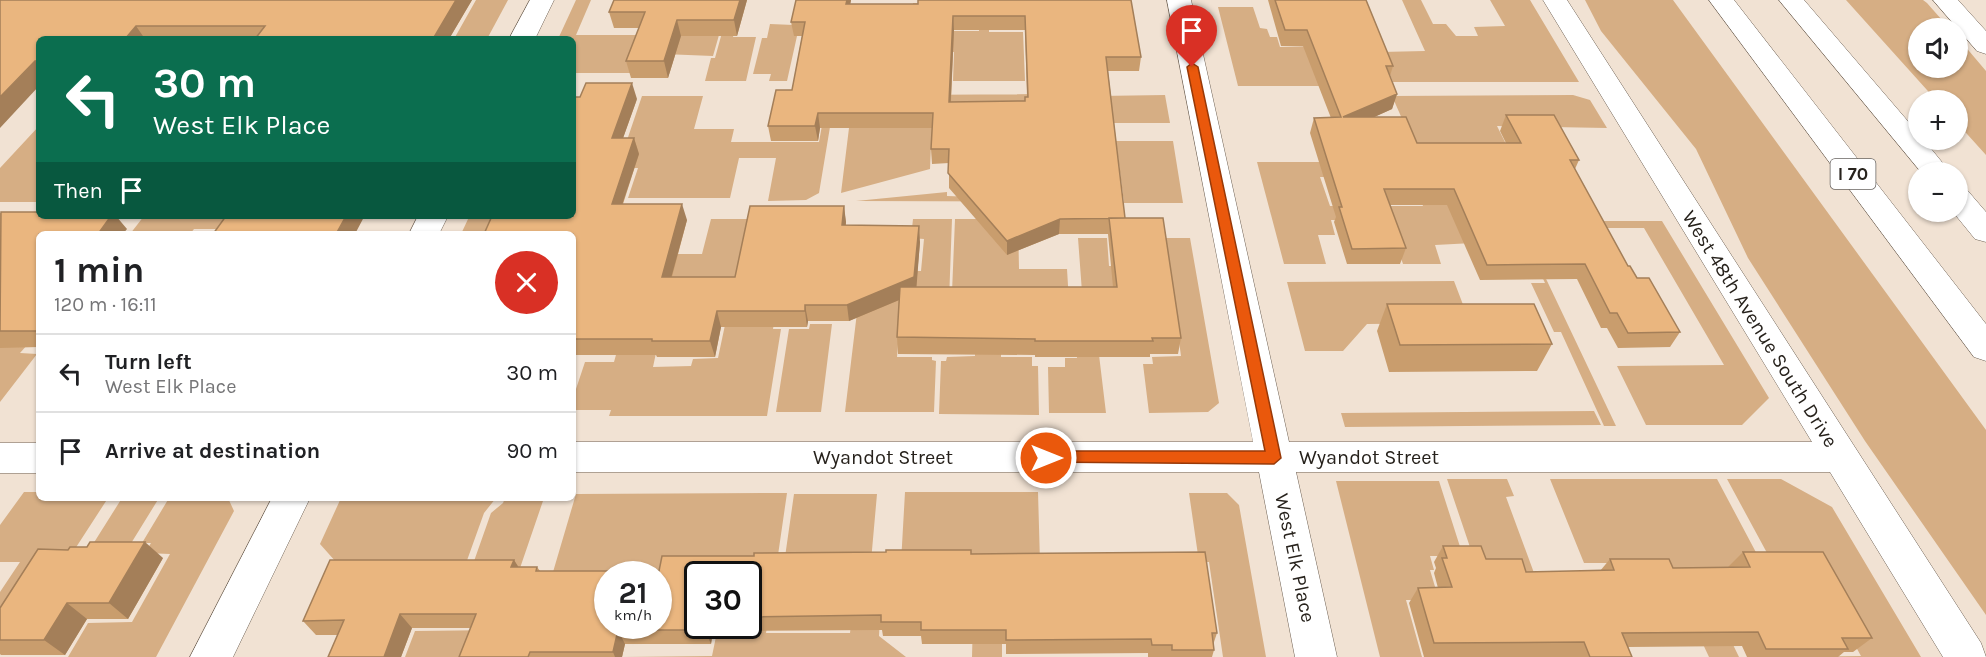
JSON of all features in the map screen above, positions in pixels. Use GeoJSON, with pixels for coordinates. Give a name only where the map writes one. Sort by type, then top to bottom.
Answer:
{"type":"FeatureCollection","features":[{"type":"Feature","properties":{"kind":"main road"},"geometry":{"type":"LineString","coordinates":[[524,36],[542,0]]}},
{"type":"Feature","properties":{"kind":"main road","name":"West Elk Place"},"geometry":{"type":"LineString","coordinates":[[1179,0],[1316,657]]}},
{"type":"Feature","properties":{"kind":"main road","name":"West 48th Avenue South Drive"},"geometry":{"type":"LineString","coordinates":[[1555,0],[1966,657]]}},
{"type":"Feature","properties":{"kind":"main road","name":"I 70"},"geometry":{"type":"LineString","coordinates":[[1721,0],[1986,348]]}},
{"type":"Feature","properties":{"kind":"main road"},"geometry":{"type":"LineString","coordinates":[[1791,0],[1928,162]]}},
{"type":"Feature","properties":{"kind":"main road"},"geometry":{"type":"LineString","coordinates":[[1945,0],[1986,46]]}},
{"type":"Feature","properties":{"kind":"main road"},"geometry":{"type":"LineString","coordinates":[[1968,210],[1986,232]]}},
{"type":"Feature","properties":{"kind":"main road","name":"Wyandot Street"},"geometry":{"type":"LineString","coordinates":[[576,458],[1840,457]]}},
{"type":"Feature","properties":{"kind":"main road"},"geometry":{"type":"LineString","coordinates":[[0,458],[36,458]]}},
{"type":"Feature","properties":{"kind":"main road"},"geometry":{"type":"LineString","coordinates":[[211,657],[289,501]]}},
{"type":"Feature","properties":{"kind":"shaded area"},"geometry":{"type":"Polygon","coordinates":[[[476,0],[508,0],[489,36],[456,36],[476,0]]]}},
{"type":"Feature","properties":{"kind":"shaded area"},"geometry":{"type":"Polygon","coordinates":[[[576,0],[591,0],[576,35],[641,35],[721,28],[713,56],[638,53],[630,73],[576,73],[576,36],[559,36],[576,0]]]}},
{"type":"Feature","properties":{"kind":"shaded area"},"geometry":{"type":"Polygon","coordinates":[[[731,0],[735,28],[733,37],[756,37],[746,81],[705,81],[711,58],[715,58],[731,0]]]}},
{"type":"Feature","properties":{"kind":"shaded area"},"geometry":{"type":"Polygon","coordinates":[[[805,0],[787,81],[769,81],[771,74],[753,74],[762,38],[767,38],[770,24],[794,25],[805,0]]]}},
{"type":"Feature","properties":{"kind":"shaded area"},"geometry":{"type":"Polygon","coordinates":[[[1402,0],[1421,0],[1433,24],[1446,24],[1456,36],[1478,36],[1474,27],[1505,26],[1490,0],[1530,0],[1579,82],[1393,82],[1381,52],[1425,51],[1402,0]]]}},
{"type":"Feature","properties":{"kind":"shaded area"},"geometry":{"type":"Polygon","coordinates":[[[1585,0],[1673,0],[1986,430],[1986,615],[1865,441],[1748,258],[1696,149],[1601,31],[1585,0]]]}},
{"type":"Feature","properties":{"kind":"shaded area"},"geometry":{"type":"Polygon","coordinates":[[[1846,0],[1923,0],[1927,3],[1940,18],[1908,18],[1908,69],[1846,0]]]}},
{"type":"Feature","properties":{"kind":"shaded area"},"geometry":{"type":"Polygon","coordinates":[[[913,3],[919,3],[945,31],[979,31],[979,17],[989,18],[989,32],[1023,32],[1025,81],[953,81],[954,52],[909,52],[913,3]]]}},
{"type":"Feature","properties":{"kind":"shaded area"},"geometry":{"type":"Polygon","coordinates":[[[1218,7],[1253,7],[1260,28],[1267,29],[1270,37],[1277,37],[1280,47],[1314,46],[1321,86],[1238,86],[1218,7]]]}},
{"type":"Feature","properties":{"kind":"shaded area"},"geometry":{"type":"Polygon","coordinates":[[[1968,50],[1986,71],[1986,155],[1968,135],[1968,90],[1927,90],[1916,78],[1968,78],[1968,50]]]}},
{"type":"Feature","properties":{"kind":"shaded area"},"geometry":{"type":"Polygon","coordinates":[[[1038,94],[953,145],[931,145],[930,169],[841,193],[849,128],[901,128],[904,95],[1038,94]]]}},
{"type":"Feature","properties":{"kind":"shaded area"},"geometry":{"type":"Polygon","coordinates":[[[1165,95],[1170,123],[1114,123],[1099,96],[1165,95]]]}},
{"type":"Feature","properties":{"kind":"shaded area"},"geometry":{"type":"Polygon","coordinates":[[[1573,95],[1590,100],[1607,128],[1497,126],[1520,172],[1411,155],[1403,121],[1392,96],[1573,95]]]}},
{"type":"Feature","properties":{"kind":"shaded area"},"geometry":{"type":"Polygon","coordinates":[[[642,96],[703,96],[694,129],[734,129],[731,142],[819,142],[826,103],[834,103],[819,193],[806,200],[768,201],[776,158],[739,158],[730,198],[628,198],[638,168],[621,168],[623,152],[642,96]]]}},
{"type":"Feature","properties":{"kind":"shaded area"},"geometry":{"type":"Polygon","coordinates":[[[36,129],[36,202],[0,202],[0,168],[36,129]]]}},
{"type":"Feature","properties":{"kind":"shaded area"},"geometry":{"type":"Polygon","coordinates":[[[1116,141],[1173,141],[1183,203],[1124,203],[1116,141]]]}},
{"type":"Feature","properties":{"kind":"shaded area"},"geometry":{"type":"Polygon","coordinates":[[[1405,159],[1500,182],[1616,426],[1604,426],[1561,332],[1554,332],[1531,283],[1545,283],[1514,217],[1492,242],[1435,245],[1441,264],[1403,264],[1388,220],[1331,220],[1335,235],[1318,235],[1326,264],[1284,264],[1257,162],[1332,162],[1336,177],[1320,177],[1330,206],[1423,206],[1405,159]]]}},
{"type":"Feature","properties":{"kind":"shaded area"},"geometry":{"type":"Polygon","coordinates":[[[947,192],[947,196],[1120,202],[856,201],[947,192]]]}},
{"type":"Feature","properties":{"kind":"shaded area"},"geometry":{"type":"Polygon","coordinates":[[[142,219],[269,219],[237,229],[132,231],[142,219]]]}},
{"type":"Feature","properties":{"kind":"shaded area"},"geometry":{"type":"Polygon","coordinates":[[[468,219],[501,219],[495,231],[462,231],[468,219]]]}},
{"type":"Feature","properties":{"kind":"shaded area"},"geometry":{"type":"Polygon","coordinates":[[[711,219],[753,219],[794,284],[678,291],[655,254],[702,254],[711,219]]]}},
{"type":"Feature","properties":{"kind":"shaded area"},"geometry":{"type":"Polygon","coordinates":[[[913,219],[952,219],[949,301],[900,319],[897,357],[932,357],[932,360],[936,361],[934,412],[845,412],[862,271],[921,271],[924,239],[911,238],[913,219]]]}},
{"type":"Feature","properties":{"kind":"shaded area"},"geometry":{"type":"Polygon","coordinates":[[[955,219],[1018,219],[1019,269],[1067,269],[1069,302],[1001,302],[1001,357],[1032,357],[1032,366],[1038,366],[1039,415],[939,414],[941,361],[946,361],[947,357],[975,356],[975,317],[951,317],[955,219]]]}},
{"type":"Feature","properties":{"kind":"shaded area"},"geometry":{"type":"Polygon","coordinates":[[[1588,221],[1662,221],[1769,398],[1742,425],[1646,425],[1617,366],[1724,365],[1644,228],[1592,228],[1588,221]]]}},
{"type":"Feature","properties":{"kind":"shaded area"},"geometry":{"type":"Polygon","coordinates":[[[1078,238],[1107,238],[1109,266],[1128,266],[1136,271],[1093,305],[1106,413],[1049,413],[1048,367],[1065,367],[1065,358],[1077,358],[1073,293],[1082,292],[1078,238]]]}},
{"type":"Feature","properties":{"kind":"shaded area"},"geometry":{"type":"Polygon","coordinates":[[[1165,238],[1190,238],[1219,403],[1208,412],[1149,413],[1143,364],[1153,364],[1152,357],[1181,356],[1165,238]]]}},
{"type":"Feature","properties":{"kind":"shaded area"},"geometry":{"type":"Polygon","coordinates":[[[1454,281],[1470,323],[1367,324],[1343,351],[1305,351],[1287,282],[1454,281]]]}},
{"type":"Feature","properties":{"kind":"shaded area"},"geometry":{"type":"Polygon","coordinates":[[[729,306],[774,323],[773,329],[781,329],[767,416],[609,416],[611,410],[576,410],[576,389],[585,362],[614,362],[629,308],[656,353],[653,367],[691,366],[693,359],[718,358],[729,306]]]}},
{"type":"Feature","properties":{"kind":"shaded area"},"geometry":{"type":"Polygon","coordinates":[[[810,324],[832,324],[821,412],[776,412],[789,329],[809,329],[810,324]]]}},
{"type":"Feature","properties":{"kind":"shaded area"},"geometry":{"type":"Polygon","coordinates":[[[28,344],[20,353],[36,355],[0,402],[0,346],[28,344]]]}},
{"type":"Feature","properties":{"kind":"shaded area"},"geometry":{"type":"Polygon","coordinates":[[[1594,411],[1601,425],[1345,427],[1341,413],[1594,411]]]}},
{"type":"Feature","properties":{"kind":"shaded area"},"geometry":{"type":"Polygon","coordinates":[[[1447,479],[1507,479],[1514,496],[1506,497],[1565,657],[1545,657],[1514,570],[1473,556],[1447,479]]]}},
{"type":"Feature","properties":{"kind":"shaded area"},"geometry":{"type":"Polygon","coordinates":[[[1550,479],[1717,479],[1759,558],[1746,566],[1727,567],[1733,579],[1720,618],[1739,657],[1709,657],[1694,625],[1630,563],[1584,563],[1550,479]]]}},
{"type":"Feature","properties":{"kind":"shaded area"},"geometry":{"type":"Polygon","coordinates":[[[1727,479],[1781,479],[1832,507],[1921,657],[1782,657],[1861,656],[1810,564],[1773,564],[1727,479]]]}},
{"type":"Feature","properties":{"kind":"shaded area"},"geometry":{"type":"Polygon","coordinates":[[[1336,481],[1439,481],[1463,556],[1430,556],[1434,570],[1430,570],[1439,600],[1406,600],[1422,657],[1380,657],[1336,481]]]}},
{"type":"Feature","properties":{"kind":"shaded area"},"geometry":{"type":"Polygon","coordinates":[[[24,492],[36,492],[36,501],[106,501],[62,569],[0,651],[0,592],[20,562],[0,562],[0,525],[24,492]]]}},
{"type":"Feature","properties":{"kind":"shaded area"},"geometry":{"type":"Polygon","coordinates":[[[905,492],[1038,492],[1040,562],[901,563],[905,492]]]}},
{"type":"Feature","properties":{"kind":"shaded area"},"geometry":{"type":"Polygon","coordinates":[[[787,493],[777,562],[762,568],[762,561],[684,561],[684,574],[672,574],[672,561],[594,561],[594,613],[578,657],[405,657],[415,631],[499,630],[530,650],[574,501],[576,501],[576,494],[787,493]]]}},
{"type":"Feature","properties":{"kind":"shaded area"},"geometry":{"type":"Polygon","coordinates":[[[1189,493],[1227,493],[1239,505],[1266,657],[1223,657],[1209,562],[1199,562],[1189,493]]]}},
{"type":"Feature","properties":{"kind":"shaded area"},"geometry":{"type":"Polygon","coordinates":[[[794,494],[877,494],[868,595],[784,564],[794,494]]]}},
{"type":"Feature","properties":{"kind":"shaded area"},"geometry":{"type":"Polygon","coordinates":[[[120,501],[157,501],[130,545],[83,560],[120,501]]]}},
{"type":"Feature","properties":{"kind":"shaded area"},"geometry":{"type":"Polygon","coordinates":[[[167,501],[229,501],[234,511],[156,657],[68,657],[88,623],[132,622],[170,554],[145,553],[151,543],[142,543],[167,501]]]}},
{"type":"Feature","properties":{"kind":"shaded area"},"geometry":{"type":"Polygon","coordinates":[[[340,501],[494,501],[484,513],[465,566],[344,571],[320,544],[340,501]]]}},
{"type":"Feature","properties":{"kind":"shaded area"},"geometry":{"type":"Polygon","coordinates":[[[504,501],[543,501],[519,571],[473,564],[491,513],[504,501]]]}},
{"type":"Feature","properties":{"kind":"shaded area"},"geometry":{"type":"Polygon","coordinates":[[[974,577],[1002,577],[1002,657],[972,657],[974,577]]]}},
{"type":"Feature","properties":{"kind":"shaded area"},"geometry":{"type":"Polygon","coordinates":[[[854,598],[881,598],[879,636],[906,657],[623,657],[712,656],[716,639],[762,639],[762,627],[767,627],[766,633],[850,633],[854,598]]]}},
{"type":"Feature","properties":{"kind":"building"},"geometry":{"type":"Polygon","coordinates":[[[0,0],[456,0],[435,36],[257,36],[265,26],[136,26],[128,36],[36,36],[36,61],[0,97],[0,0]]]}},
{"type":"Feature","properties":{"kind":"building"},"geometry":{"type":"Polygon","coordinates":[[[614,0],[740,0],[734,20],[677,20],[664,61],[626,61],[645,12],[609,12],[614,0]]]}},
{"type":"Feature","properties":{"kind":"building"},"geometry":{"type":"Polygon","coordinates":[[[796,0],[847,0],[846,4],[918,4],[918,0],[1131,0],[1141,57],[1106,57],[1125,218],[1060,219],[1007,241],[948,173],[949,149],[931,149],[933,113],[818,113],[815,126],[768,126],[776,90],[792,90],[805,22],[791,22],[796,0]],[[953,16],[949,102],[1025,101],[1025,97],[1028,97],[1025,16],[953,16]]]}},
{"type":"Feature","properties":{"kind":"building"},"geometry":{"type":"Polygon","coordinates":[[[1275,0],[1366,0],[1393,66],[1386,66],[1397,94],[1343,117],[1406,117],[1417,143],[1521,143],[1506,115],[1554,115],[1579,160],[1570,160],[1628,266],[1637,278],[1649,278],[1680,332],[1628,333],[1617,313],[1610,313],[1585,264],[1487,265],[1454,189],[1384,189],[1406,248],[1352,249],[1339,207],[1342,207],[1314,118],[1341,117],[1307,30],[1285,30],[1275,0]]]}},
{"type":"Feature","properties":{"kind":"building"},"geometry":{"type":"Polygon","coordinates":[[[586,83],[632,83],[612,138],[634,138],[612,204],[682,204],[662,277],[735,277],[750,206],[844,206],[842,225],[919,226],[914,277],[847,305],[805,305],[805,311],[717,311],[710,341],[576,339],[576,231],[485,231],[491,219],[576,219],[576,97],[580,97],[586,83]]]}},
{"type":"Feature","properties":{"kind":"building"},"geometry":{"type":"Polygon","coordinates":[[[1,212],[36,212],[36,219],[109,219],[100,231],[36,231],[36,331],[0,331],[1,212]]]}},
{"type":"Feature","properties":{"kind":"building"},"geometry":{"type":"Polygon","coordinates":[[[1109,218],[1163,218],[1181,338],[1152,338],[1153,341],[1035,341],[1035,339],[897,337],[900,287],[1117,287],[1109,218]]]}},
{"type":"Feature","properties":{"kind":"building"},"geometry":{"type":"Polygon","coordinates":[[[224,219],[344,219],[338,231],[215,231],[224,219]]]}},
{"type":"Feature","properties":{"kind":"building"},"geometry":{"type":"Polygon","coordinates":[[[1387,304],[1534,304],[1552,344],[1400,345],[1387,304]]]}},
{"type":"Feature","properties":{"kind":"building"},"geometry":{"type":"Polygon","coordinates":[[[90,542],[145,542],[109,603],[67,603],[44,640],[0,640],[0,608],[38,549],[68,550],[70,547],[87,547],[90,542]]]}},
{"type":"Feature","properties":{"kind":"building"},"geometry":{"type":"Polygon","coordinates":[[[1443,546],[1481,546],[1486,559],[1522,559],[1526,572],[1614,570],[1610,559],[1669,559],[1673,568],[1750,567],[1743,552],[1823,552],[1872,638],[1842,638],[1848,649],[1766,649],[1758,632],[1622,633],[1632,657],[1590,657],[1584,642],[1434,643],[1418,588],[1452,587],[1442,558],[1447,558],[1443,546]]]}},
{"type":"Feature","properties":{"kind":"building"},"geometry":{"type":"Polygon","coordinates":[[[886,550],[971,550],[971,554],[1205,552],[1217,633],[1212,633],[1214,650],[1172,650],[1172,645],[1152,645],[1151,639],[1006,640],[1006,630],[921,630],[921,622],[881,622],[881,615],[762,617],[762,561],[684,561],[684,630],[672,630],[672,561],[661,561],[662,556],[754,556],[754,553],[886,552],[886,550]]]}},
{"type":"Feature","properties":{"kind":"building"},"geometry":{"type":"Polygon","coordinates":[[[330,560],[514,560],[511,567],[537,567],[536,571],[594,571],[594,639],[616,639],[613,652],[530,652],[528,657],[459,657],[476,614],[400,614],[384,657],[328,657],[344,620],[303,621],[330,560]]]}},
{"type":"Feature","properties":{"kind":"route"},"geometry":{"type":"LineString","coordinates":[[1046,458],[1274,458],[1192,67]]}}]}
